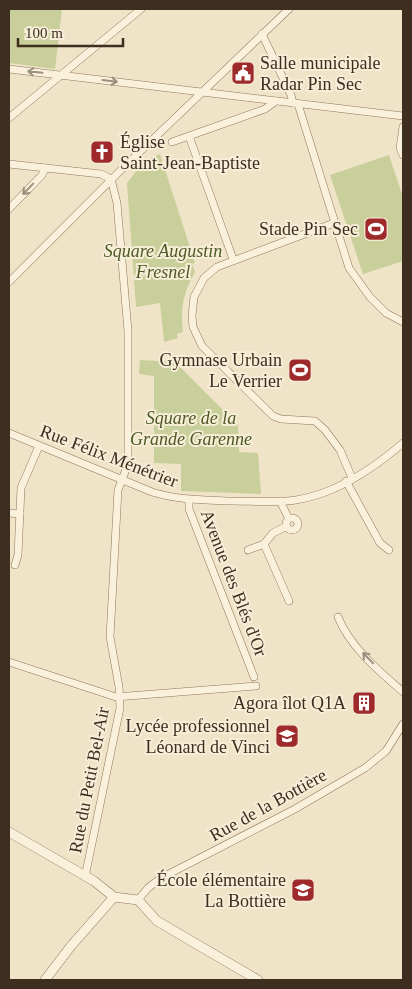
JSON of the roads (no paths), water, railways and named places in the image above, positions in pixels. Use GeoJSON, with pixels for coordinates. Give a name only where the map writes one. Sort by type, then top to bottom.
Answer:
{"type":"FeatureCollection","features":[{"type":"Feature","properties":{"kind":"street"},"geometry":{"type":"LineString","coordinates":[[9,118],[141,9]]}},
{"type":"Feature","properties":{"kind":"street"},"geometry":{"type":"LineString","coordinates":[[9,282],[111,179],[289,9]]}},
{"type":"Feature","properties":{"kind":"street"},"geometry":{"type":"LineString","coordinates":[[262,34],[295,103],[349,268],[362,289],[386,313],[403,321]]}},
{"type":"Feature","properties":{"kind":"street"},"geometry":{"type":"LineString","coordinates":[[9,69],[403,116]]}},
{"type":"Feature","properties":{"kind":"street"},"geometry":{"type":"LineString","coordinates":[[172,142],[265,110],[276,101]]}},
{"type":"Feature","properties":{"kind":"street"},"geometry":{"type":"LineString","coordinates":[[403,127],[400,148],[403,155]]}},
{"type":"Feature","properties":{"kind":"street"},"geometry":{"type":"LineString","coordinates":[[189,136],[233,259]]}},
{"type":"Feature","properties":{"kind":"street"},"geometry":{"type":"LineString","coordinates":[[9,164],[101,174],[111,179]]}},
{"type":"Feature","properties":{"kind":"street"},"geometry":{"type":"LineString","coordinates":[[9,209],[42,175],[45,168]]}},
{"type":"Feature","properties":{"kind":"street","name":"Rue du Petit Bel-Air"},"geometry":{"type":"LineString","coordinates":[[85,877],[120,697],[110,637],[118,490],[125,472],[128,455],[128,331],[117,203],[111,179]]}},
{"type":"Feature","properties":{"kind":"street"},"geometry":{"type":"LineString","coordinates":[[334,223],[233,259],[210,272],[194,297],[193,327],[202,346],[274,416],[281,419],[315,421],[325,430],[344,455],[349,480],[380,543],[389,550]]}},
{"type":"Feature","properties":{"kind":"street","name":"Rue Félix Ménétrier"},"geometry":{"type":"LineString","coordinates":[[9,433],[152,492],[189,500],[280,501],[314,496],[349,480],[403,443]]}},
{"type":"Feature","properties":{"kind":"street"},"geometry":{"type":"LineString","coordinates":[[15,565],[18,555],[21,488],[39,446]]}},
{"type":"Feature","properties":{"kind":"street","name":"Avenue des Blés d'Or"},"geometry":{"type":"LineString","coordinates":[[189,500],[188,509],[254,676]]}},
{"type":"Feature","properties":{"kind":"street"},"geometry":{"type":"LineString","coordinates":[[248,550],[264,544],[273,533],[288,523],[280,501]]}},
{"type":"Feature","properties":{"kind":"street"},"geometry":{"type":"LineString","coordinates":[[9,513],[20,514]]}},
{"type":"Feature","properties":{"kind":"street"},"geometry":{"type":"LineString","coordinates":[[264,544],[289,602]]}},
{"type":"Feature","properties":{"kind":"street"},"geometry":{"type":"LineString","coordinates":[[338,617],[346,634],[355,645],[403,692]]}},
{"type":"Feature","properties":{"kind":"street"},"geometry":{"type":"LineString","coordinates":[[9,662],[120,697],[256,686]]}},
{"type":"Feature","properties":{"kind":"street","name":"Rue de la Bottière"},"geometry":{"type":"LineString","coordinates":[[138,900],[148,888],[161,878],[295,809],[372,764],[392,744],[403,724]]}},
{"type":"Feature","properties":{"kind":"street"},"geometry":{"type":"LineString","coordinates":[[9,832],[85,877],[114,897],[138,900],[157,921],[258,980]]}},
{"type":"Feature","properties":{"kind":"street"},"geometry":{"type":"LineString","coordinates":[[45,980],[71,946],[114,897]]}},
{"type":"Feature","properties":{"kind":"place","name":"Salle municipale Radar Pin Sec"},"geometry":{"type":"Point","coordinates":[243,73]}},
{"type":"Feature","properties":{"kind":"place","name":"Église Saint-Jean-Baptiste"},"geometry":{"type":"Point","coordinates":[102,152]}},
{"type":"Feature","properties":{"kind":"place","name":"Stade Pin Sec"},"geometry":{"type":"Point","coordinates":[376,229]}},
{"type":"Feature","properties":{"kind":"place","name":"Gymnase Urbain Le Verrier"},"geometry":{"type":"Point","coordinates":[300,370]}},
{"type":"Feature","properties":{"kind":"place","name":"Agora îlot Q1A"},"geometry":{"type":"Point","coordinates":[364,703]}},
{"type":"Feature","properties":{"kind":"place","name":"Lycée professionnel Léonard de Vinci"},"geometry":{"type":"Point","coordinates":[287,736]}},
{"type":"Feature","properties":{"kind":"place","name":"École élémentaire La Bottière"},"geometry":{"type":"Point","coordinates":[303,890]}},
{"type":"Feature","properties":{"kind":"park label","name":"Square Augustin Fresnel"},"geometry":{"type":"Point","coordinates":[163,261]}},
{"type":"Feature","properties":{"kind":"park label","name":"Square de la Grande Garenne"},"geometry":{"type":"Point","coordinates":[191,428]}}]}
